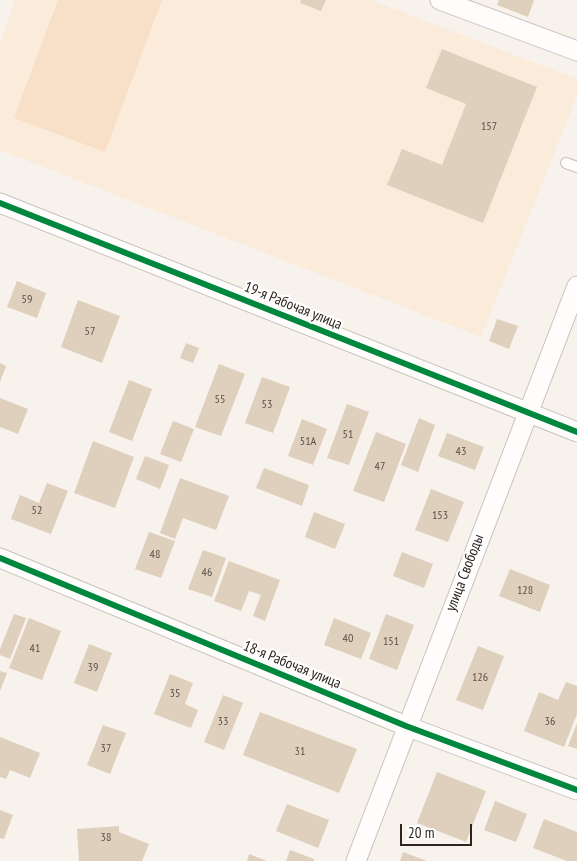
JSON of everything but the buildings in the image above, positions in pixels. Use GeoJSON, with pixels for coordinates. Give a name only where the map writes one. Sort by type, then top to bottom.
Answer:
{"type":"FeatureCollection","features":[{"type":"Feature","properties":{"kind":"street"},"geometry":{"type":"LineString","coordinates":[[440,0],[577,52]]}},
{"type":"Feature","properties":{"kind":"street","name":"19-я Рабочая улица"},"geometry":{"type":"LineString","coordinates":[[0,203],[527,414],[577,432]]}},
{"type":"Feature","properties":{"kind":"street","name":"улица Свободы"},"geometry":{"type":"LineString","coordinates":[[356,861],[406,726],[577,286]]}},
{"type":"Feature","properties":{"kind":"street","name":"18-я Рабочая улица"},"geometry":{"type":"LineString","coordinates":[[0,558],[406,726],[577,790]]}},
{"type":"Feature","properties":{"kind":"lane"},"geometry":{"type":"LineString","coordinates":[[566,163],[577,167]]}},
{"type":"Feature","properties":{"kind":"shaded area"},"geometry":{"type":"Polygon","coordinates":[[[15,0],[371,0],[577,79],[577,96],[481,337],[0,150],[0,43],[15,0]]]}},
{"type":"Feature","properties":{"kind":"shaded area"},"geometry":{"type":"Polygon","coordinates":[[[58,0],[162,0],[105,152],[14,118],[58,0]]]}},
{"type":"Feature","properties":{"kind":"cycle path"},"geometry":{"type":"LineString","coordinates":[[0,203],[577,432]]}},
{"type":"Feature","properties":{"kind":"cycle path"},"geometry":{"type":"LineString","coordinates":[[0,558],[406,726],[577,790]]}}]}
